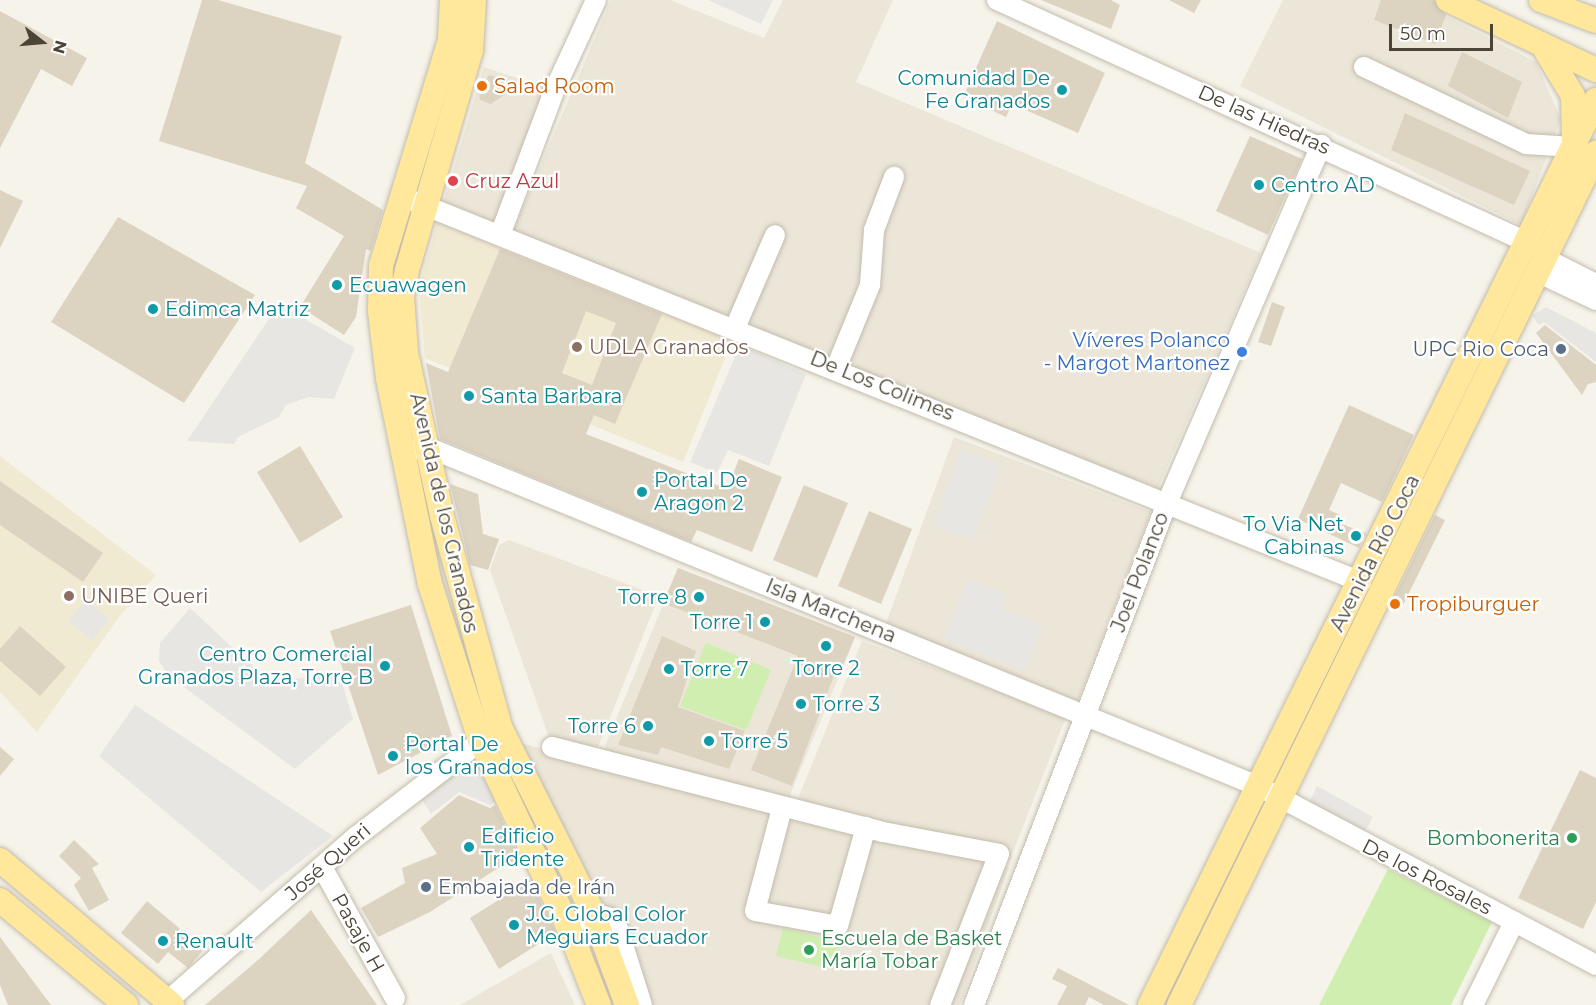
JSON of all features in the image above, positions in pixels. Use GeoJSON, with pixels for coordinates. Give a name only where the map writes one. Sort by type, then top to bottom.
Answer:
{"type":"FeatureCollection","features":[{"type":"Feature","properties":{"kind":"main road","name":"Avenida de los Granados"},"geometry":{"type":"LineString","coordinates":[[452,0],[450,40],[381,266],[379,294],[401,452],[430,584],[480,740],[568,926],[599,1005]]}},
{"type":"Feature","properties":{"kind":"main road","name":"Avenida de los Granados"},"geometry":{"type":"LineString","coordinates":[[474,0],[471,50],[402,296],[406,353],[427,447],[500,727],[593,913],[627,1005]]}},
{"type":"Feature","properties":{"kind":"main road"},"geometry":{"type":"LineString","coordinates":[[1448,0],[1596,70]]}},
{"type":"Feature","properties":{"kind":"main road"},"geometry":{"type":"LineString","coordinates":[[1547,3],[1589,17]]}},
{"type":"Feature","properties":{"kind":"main road"},"geometry":{"type":"LineString","coordinates":[[1540,45],[1565,75],[1574,96],[1581,148]]}},
{"type":"Feature","properties":{"kind":"main road","name":"Avenida Río Coca"},"geometry":{"type":"LineString","coordinates":[[1150,1005],[1269,792],[1538,258],[1581,148],[1596,100]]}},
{"type":"Feature","properties":{"kind":"main road","name":"Avenida Río Coca"},"geometry":{"type":"LineString","coordinates":[[1179,1005],[1360,582],[1538,258]]}},
{"type":"Feature","properties":{"kind":"main road"},"geometry":{"type":"LineString","coordinates":[[0,860],[168,1004]]}},
{"type":"Feature","properties":{"kind":"main road"},"geometry":{"type":"LineString","coordinates":[[0,900],[126,1005]]}},
{"type":"Feature","properties":{"kind":"street"},"geometry":{"type":"LineString","coordinates":[[500,235],[554,91],[596,0]]}},
{"type":"Feature","properties":{"kind":"street","name":"De las Hiedras"},"geometry":{"type":"LineString","coordinates":[[997,0],[1321,145],[1538,258]]}},
{"type":"Feature","properties":{"kind":"street"},"geometry":{"type":"LineString","coordinates":[[1364,67],[1526,144],[1581,148]]}},
{"type":"Feature","properties":{"kind":"street","name":"Joel Polanco"},"geometry":{"type":"LineString","coordinates":[[974,1005],[1167,503],[1321,145]]}},
{"type":"Feature","properties":{"kind":"street"},"geometry":{"type":"LineString","coordinates":[[836,368],[870,285],[874,230],[894,177]]}},
{"type":"Feature","properties":{"kind":"street","name":"De Los Colimes"},"geometry":{"type":"LineString","coordinates":[[401,196],[836,368],[1360,582]]}},
{"type":"Feature","properties":{"kind":"street"},"geometry":{"type":"LineString","coordinates":[[735,328],[775,235]]}},
{"type":"Feature","properties":{"kind":"street"},"geometry":{"type":"LineString","coordinates":[[1538,258],[1596,284]]}},
{"type":"Feature","properties":{"kind":"street"},"geometry":{"type":"LineString","coordinates":[[1538,258],[1596,300]]}},
{"type":"Feature","properties":{"kind":"street"},"geometry":{"type":"LineString","coordinates":[[401,452],[427,447]]}},
{"type":"Feature","properties":{"kind":"street","name":"Isla Marchena"},"geometry":{"type":"LineString","coordinates":[[427,447],[1269,792]]}},
{"type":"Feature","properties":{"kind":"street","name":"José Queri"},"geometry":{"type":"LineString","coordinates":[[168,1004],[322,867],[480,740],[500,727]]}},
{"type":"Feature","properties":{"kind":"street"},"geometry":{"type":"LineString","coordinates":[[552,747],[782,808],[999,854],[940,1005]]}},
{"type":"Feature","properties":{"kind":"street","name":"De los Rosales"},"geometry":{"type":"LineString","coordinates":[[1269,792],[1596,964]]}},
{"type":"Feature","properties":{"kind":"street"},"geometry":{"type":"LineString","coordinates":[[782,808],[755,911],[838,926],[866,827]]}},
{"type":"Feature","properties":{"kind":"street","name":"Pasaje H"},"geometry":{"type":"LineString","coordinates":[[322,867],[395,998]]}},
{"type":"Feature","properties":{"kind":"street"},"geometry":{"type":"LineString","coordinates":[[568,926],[593,913],[615,924],[642,1005]]}},
{"type":"Feature","properties":{"kind":"street"},"geometry":{"type":"LineString","coordinates":[[1473,1005],[1514,922]]}},
{"type":"Feature","properties":{"kind":"shaded area"},"geometry":{"type":"Polygon","coordinates":[[[611,0],[670,0],[764,38],[783,0],[893,0],[856,82],[1261,253],[1158,488],[719,322],[513,230],[611,0]]]}},
{"type":"Feature","properties":{"kind":"shaded area"},"geometry":{"type":"Polygon","coordinates":[[[708,0],[773,0],[761,24],[708,0]]]}},
{"type":"Feature","properties":{"kind":"shaded area"},"geometry":{"type":"Polygon","coordinates":[[[1283,0],[1414,0],[1536,62],[1561,119],[1521,225],[1240,86],[1283,0]]]}},
{"type":"Feature","properties":{"kind":"shaded area"},"geometry":{"type":"Polygon","coordinates":[[[484,67],[549,89],[504,226],[443,204],[484,67]]]}},
{"type":"Feature","properties":{"kind":"shaded area","name":"UDLA Granados"},"geometry":{"type":"Polygon","coordinates":[[[439,217],[734,336],[683,462],[425,358],[419,288],[439,217]]]}},
{"type":"Feature","properties":{"kind":"shaded area"},"geometry":{"type":"Polygon","coordinates":[[[279,304],[355,348],[334,399],[309,397],[286,405],[279,417],[238,437],[234,444],[187,441],[279,304]]]}},
{"type":"Feature","properties":{"kind":"shaded area"},"geometry":{"type":"Polygon","coordinates":[[[1546,307],[1596,333],[1596,362],[1544,322],[1539,325],[1532,316],[1546,307]]]}},
{"type":"Feature","properties":{"kind":"shaded area"},"geometry":{"type":"Polygon","coordinates":[[[740,345],[806,374],[769,466],[728,450],[717,473],[690,462],[740,345]]]}},
{"type":"Feature","properties":{"kind":"shaded area"},"geometry":{"type":"Polygon","coordinates":[[[954,437],[1151,512],[1078,701],[885,626],[954,437]]]}},
{"type":"Feature","properties":{"kind":"shaded area"},"geometry":{"type":"Polygon","coordinates":[[[961,450],[1001,465],[973,540],[933,526],[961,450]]]}},
{"type":"Feature","properties":{"kind":"shaded area","name":"UNIBE Queri"},"geometry":{"type":"Polygon","coordinates":[[[0,456],[156,575],[119,617],[37,732],[0,692],[0,456]]]}},
{"type":"Feature","properties":{"kind":"shaded area"},"geometry":{"type":"Polygon","coordinates":[[[509,540],[659,596],[594,757],[552,746],[490,570],[499,545],[509,540]]]}},
{"type":"Feature","properties":{"kind":"shaded area"},"geometry":{"type":"Polygon","coordinates":[[[678,568],[855,637],[786,805],[601,756],[678,568]]]}},
{"type":"Feature","properties":{"kind":"shaded area"},"geometry":{"type":"Polygon","coordinates":[[[967,580],[1006,594],[1001,609],[1042,625],[1026,671],[944,639],[967,580]]]}},
{"type":"Feature","properties":{"kind":"shaded area"},"geometry":{"type":"Polygon","coordinates":[[[86,600],[109,619],[92,641],[68,621],[86,600]]]}},
{"type":"Feature","properties":{"kind":"shaded area"},"geometry":{"type":"Polygon","coordinates":[[[190,608],[269,682],[339,673],[353,719],[295,769],[169,676],[159,661],[160,643],[190,608]]]}},
{"type":"Feature","properties":{"kind":"shaded area"},"geometry":{"type":"Polygon","coordinates":[[[862,641],[1066,717],[1010,860],[795,806],[862,641]]]}},
{"type":"Feature","properties":{"kind":"shaded area"},"geometry":{"type":"Polygon","coordinates":[[[135,705],[333,836],[261,892],[99,756],[135,705]]]}},
{"type":"Feature","properties":{"kind":"shaded area"},"geometry":{"type":"Polygon","coordinates":[[[516,742],[1009,867],[960,1005],[634,1005],[516,742]]]}},
{"type":"Feature","properties":{"kind":"shaded area"},"geometry":{"type":"Polygon","coordinates":[[[479,751],[502,797],[490,805],[459,792],[431,814],[421,798],[479,751]]]}},
{"type":"Feature","properties":{"kind":"shaded area"},"geometry":{"type":"Polygon","coordinates":[[[1317,786],[1373,817],[1361,839],[1306,809],[1317,786]]]}},
{"type":"Feature","properties":{"kind":"shaded area"},"geometry":{"type":"Polygon","coordinates":[[[551,953],[575,1005],[460,1005],[551,953]]]}},
{"type":"Feature","properties":{"kind":"green space"},"geometry":{"type":"Polygon","coordinates":[[[706,643],[771,670],[746,730],[680,706],[706,643]]]}},
{"type":"Feature","properties":{"kind":"green space"},"geometry":{"type":"Polygon","coordinates":[[[1388,869],[1492,922],[1451,1005],[1319,1005],[1388,869]]]}},
{"type":"Feature","properties":{"kind":"green space","name":"Escuela de Basket María Tobar"},"geometry":{"type":"Polygon","coordinates":[[[783,928],[841,943],[835,970],[776,956],[783,928]]]}},
{"type":"Feature","properties":{"kind":"building"},"geometry":{"type":"Polygon","coordinates":[[[202,0],[218,0],[342,36],[305,163],[383,210],[371,251],[366,249],[356,317],[344,335],[300,307],[344,236],[296,208],[307,186],[159,141],[202,0]]]}},
{"type":"Feature","properties":{"kind":"building"},"geometry":{"type":"Polygon","coordinates":[[[1041,0],[1111,0],[1120,5],[1111,29],[1041,0]]]}},
{"type":"Feature","properties":{"kind":"building"},"geometry":{"type":"Polygon","coordinates":[[[1169,0],[1201,0],[1194,13],[1169,0]]]}},
{"type":"Feature","properties":{"kind":"building"},"geometry":{"type":"Polygon","coordinates":[[[1381,0],[1434,0],[1446,15],[1435,44],[1374,20],[1381,0]]]}},
{"type":"Feature","properties":{"kind":"building"},"geometry":{"type":"Polygon","coordinates":[[[0,11],[87,58],[72,86],[41,69],[0,148],[0,11]]]}},
{"type":"Feature","properties":{"kind":"building"},"geometry":{"type":"Polygon","coordinates":[[[997,21],[1105,73],[1078,133],[1012,104],[1006,117],[963,97],[997,21]]]}},
{"type":"Feature","properties":{"kind":"building"},"geometry":{"type":"Polygon","coordinates":[[[1462,52],[1522,82],[1508,118],[1448,86],[1462,52]]]}},
{"type":"Feature","properties":{"kind":"building"},"geometry":{"type":"Polygon","coordinates":[[[489,75],[509,81],[504,95],[491,104],[480,100],[479,92],[489,75]]]}},
{"type":"Feature","properties":{"kind":"building"},"geometry":{"type":"Polygon","coordinates":[[[1405,113],[1530,171],[1514,205],[1391,150],[1405,113]]]}},
{"type":"Feature","properties":{"kind":"building","name":"Centro AD"},"geometry":{"type":"Polygon","coordinates":[[[1250,136],[1302,159],[1268,235],[1216,211],[1250,136]]]}},
{"type":"Feature","properties":{"kind":"building"},"geometry":{"type":"Polygon","coordinates":[[[0,190],[23,201],[0,248],[0,190]]]}},
{"type":"Feature","properties":{"kind":"building","name":"Edimca Matriz"},"geometry":{"type":"Polygon","coordinates":[[[118,217],[255,295],[184,403],[51,322],[118,217]]]}},
{"type":"Feature","properties":{"kind":"building"},"geometry":{"type":"Polygon","coordinates":[[[500,249],[662,314],[615,424],[594,415],[586,434],[727,489],[739,459],[782,477],[752,552],[697,530],[691,542],[440,439],[426,363],[448,372],[500,249]],[[586,311],[562,373],[592,385],[616,323],[586,311]]]}},
{"type":"Feature","properties":{"kind":"building"},"geometry":{"type":"Polygon","coordinates":[[[1272,302],[1285,307],[1271,346],[1258,342],[1272,302]]]}},
{"type":"Feature","properties":{"kind":"building","name":"UPC Rio Coca"},"geometry":{"type":"Polygon","coordinates":[[[1545,325],[1596,365],[1596,382],[1588,384],[1582,395],[1536,333],[1545,325]]]}},
{"type":"Feature","properties":{"kind":"building"},"geometry":{"type":"Polygon","coordinates":[[[1349,405],[1414,435],[1382,502],[1341,483],[1329,510],[1342,516],[1339,523],[1366,533],[1359,548],[1298,519],[1349,405]]]}},
{"type":"Feature","properties":{"kind":"building"},"geometry":{"type":"Polygon","coordinates":[[[300,446],[343,517],[300,543],[257,472],[300,446]]]}},
{"type":"Feature","properties":{"kind":"building"},"geometry":{"type":"Polygon","coordinates":[[[0,481],[103,553],[83,582],[0,525],[0,481]]]}},
{"type":"Feature","properties":{"kind":"building"},"geometry":{"type":"Polygon","coordinates":[[[450,484],[478,494],[483,534],[499,539],[488,570],[470,565],[450,484]]]}},
{"type":"Feature","properties":{"kind":"building"},"geometry":{"type":"Polygon","coordinates":[[[804,485],[848,503],[817,578],[773,560],[804,485]]]}},
{"type":"Feature","properties":{"kind":"building"},"geometry":{"type":"Polygon","coordinates":[[[869,511],[912,529],[881,604],[838,586],[869,511]]]}},
{"type":"Feature","properties":{"kind":"building"},"geometry":{"type":"Polygon","coordinates":[[[1435,515],[1445,520],[1400,611],[1390,606],[1435,515]]]}},
{"type":"Feature","properties":{"kind":"building"},"geometry":{"type":"Polygon","coordinates":[[[678,568],[855,637],[839,675],[835,673],[792,786],[751,770],[798,656],[663,603],[678,568]]]}},
{"type":"Feature","properties":{"kind":"building","name":"Centro Comercial Granados Plaza, Torre B"},"geometry":{"type":"Polygon","coordinates":[[[411,605],[452,736],[378,775],[330,631],[411,605]]]}},
{"type":"Feature","properties":{"kind":"building"},"geometry":{"type":"Polygon","coordinates":[[[20,626],[66,667],[40,696],[0,661],[0,649],[20,626]]]}},
{"type":"Feature","properties":{"kind":"building"},"geometry":{"type":"Polygon","coordinates":[[[662,636],[696,651],[678,707],[745,731],[729,769],[661,747],[658,755],[618,745],[662,636]]]}},
{"type":"Feature","properties":{"kind":"building"},"geometry":{"type":"Polygon","coordinates":[[[0,747],[14,759],[0,776],[0,747]]]}},
{"type":"Feature","properties":{"kind":"building","name":"Bombonerita"},"geometry":{"type":"Polygon","coordinates":[[[1580,770],[1596,778],[1596,902],[1583,929],[1518,898],[1580,770]]]}},
{"type":"Feature","properties":{"kind":"building"},"geometry":{"type":"Polygon","coordinates":[[[459,795],[490,808],[495,805],[521,860],[510,866],[509,861],[430,912],[378,937],[361,908],[405,883],[402,868],[437,854],[420,828],[459,795]]]}},
{"type":"Feature","properties":{"kind":"building"},"geometry":{"type":"Polygon","coordinates":[[[74,840],[99,864],[92,868],[109,900],[89,911],[74,885],[81,878],[59,856],[74,840]]]}},
{"type":"Feature","properties":{"kind":"building","name":"J.G. Global Color Meguiars Ecuador"},"geometry":{"type":"Polygon","coordinates":[[[530,880],[556,933],[499,969],[470,918],[530,880]]]}},
{"type":"Feature","properties":{"kind":"building","name":"Renault"},"geometry":{"type":"Polygon","coordinates":[[[147,901],[204,949],[188,968],[168,952],[158,964],[121,933],[147,901]]]}},
{"type":"Feature","properties":{"kind":"building"},"geometry":{"type":"Polygon","coordinates":[[[311,910],[377,1005],[205,1005],[258,960],[311,910]]]}},
{"type":"Feature","properties":{"kind":"building"},"geometry":{"type":"Polygon","coordinates":[[[0,937],[51,1005],[8,1005],[0,985],[0,937]]]}},
{"type":"Feature","properties":{"kind":"building"},"geometry":{"type":"Polygon","coordinates":[[[1058,968],[1129,1005],[1104,1005],[1089,997],[1085,1005],[1057,1005],[1067,986],[1052,979],[1058,968]]]}},
{"type":"Feature","properties":{"kind":"place","name":"Salad Room"},"geometry":{"type":"Point","coordinates":[482,86]}},
{"type":"Feature","properties":{"kind":"place","name":"Comunidad De Fe Granados"},"geometry":{"type":"Point","coordinates":[1062,90]}},
{"type":"Feature","properties":{"kind":"place","name":"Cruz Azul"},"geometry":{"type":"Point","coordinates":[453,181]}},
{"type":"Feature","properties":{"kind":"place","name":"Centro AD"},"geometry":{"type":"Point","coordinates":[1259,185]}},
{"type":"Feature","properties":{"kind":"place","name":"Ecuawagen"},"geometry":{"type":"Point","coordinates":[337,285]}},
{"type":"Feature","properties":{"kind":"place","name":"Edimca Matriz"},"geometry":{"type":"Point","coordinates":[153,309]}},
{"type":"Feature","properties":{"kind":"place","name":"UDLA Granados"},"geometry":{"type":"Point","coordinates":[577,347]}},
{"type":"Feature","properties":{"kind":"place","name":"UPC Rio Coca"},"geometry":{"type":"Point","coordinates":[1561,349]}},
{"type":"Feature","properties":{"kind":"place","name":"Víveres Polanco - Margot Martonez"},"geometry":{"type":"Point","coordinates":[1242,352]}},
{"type":"Feature","properties":{"kind":"place","name":"Santa Barbara"},"geometry":{"type":"Point","coordinates":[469,396]}},
{"type":"Feature","properties":{"kind":"place","name":"Portal De Aragon 2"},"geometry":{"type":"Point","coordinates":[642,492]}},
{"type":"Feature","properties":{"kind":"place","name":"To Via Net Cabinas"},"geometry":{"type":"Point","coordinates":[1356,536]}},
{"type":"Feature","properties":{"kind":"place","name":"UNIBE Queri"},"geometry":{"type":"Point","coordinates":[69,596]}},
{"type":"Feature","properties":{"kind":"place","name":"Torre 8"},"geometry":{"type":"Point","coordinates":[699,597]}},
{"type":"Feature","properties":{"kind":"place","name":"Tropiburguer"},"geometry":{"type":"Point","coordinates":[1395,604]}},
{"type":"Feature","properties":{"kind":"place","name":"Torre 1"},"geometry":{"type":"Point","coordinates":[765,622]}},
{"type":"Feature","properties":{"kind":"place","name":"Torre 2"},"geometry":{"type":"Point","coordinates":[826,646]}},
{"type":"Feature","properties":{"kind":"place","name":"Centro Comercial Granados Plaza, Torre B"},"geometry":{"type":"Point","coordinates":[385,666]}},
{"type":"Feature","properties":{"kind":"place","name":"Torre 7"},"geometry":{"type":"Point","coordinates":[669,669]}},
{"type":"Feature","properties":{"kind":"place","name":"Torre 3"},"geometry":{"type":"Point","coordinates":[801,704]}},
{"type":"Feature","properties":{"kind":"place","name":"Torre 6"},"geometry":{"type":"Point","coordinates":[648,726]}},
{"type":"Feature","properties":{"kind":"place","name":"Torre 5"},"geometry":{"type":"Point","coordinates":[709,741]}},
{"type":"Feature","properties":{"kind":"place","name":"Portal De los Granados"},"geometry":{"type":"Point","coordinates":[393,756]}},
{"type":"Feature","properties":{"kind":"place","name":"Bombonerita"},"geometry":{"type":"Point","coordinates":[1572,838]}},
{"type":"Feature","properties":{"kind":"place","name":"Edificio Tridente"},"geometry":{"type":"Point","coordinates":[469,847]}},
{"type":"Feature","properties":{"kind":"place","name":"Embajada de Irán"},"geometry":{"type":"Point","coordinates":[426,887]}},
{"type":"Feature","properties":{"kind":"place","name":"J.G. Global Color Meguiars Ecuador"},"geometry":{"type":"Point","coordinates":[514,925]}},
{"type":"Feature","properties":{"kind":"place","name":"Renault"},"geometry":{"type":"Point","coordinates":[163,941]}},
{"type":"Feature","properties":{"kind":"place","name":"Escuela de Basket María Tobar"},"geometry":{"type":"Point","coordinates":[809,950]}}]}
